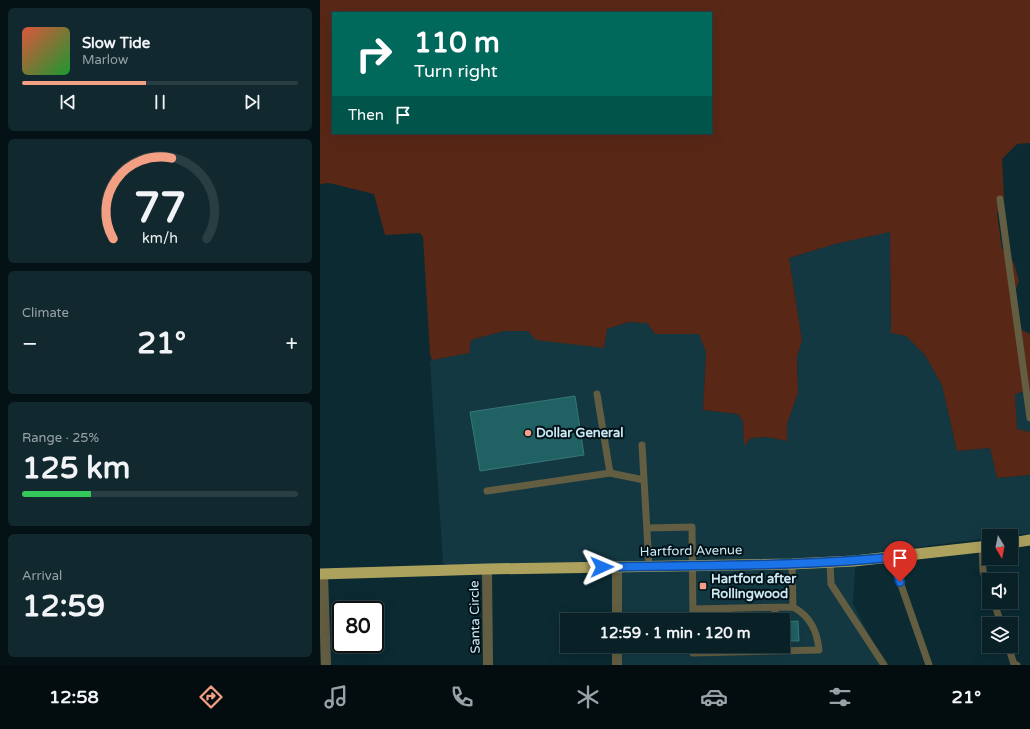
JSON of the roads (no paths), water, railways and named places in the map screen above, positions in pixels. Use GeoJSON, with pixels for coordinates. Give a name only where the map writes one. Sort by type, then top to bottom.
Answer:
{"type":"FeatureCollection","features":[{"type":"Feature","properties":{"kind":"highway"},"geometry":{"type":"LineString","coordinates":[[1018,542],[1030,540]]}},
{"type":"Feature","properties":{"kind":"highway","name":"Hartford Avenue"},"geometry":{"type":"LineString","coordinates":[[322,574],[617,566],[792,564],[894,557],[982,546]]}},
{"type":"Feature","properties":{"kind":"street"},"geometry":{"type":"LineString","coordinates":[[617,566],[617,613]]}},
{"type":"Feature","properties":{"kind":"street","name":"Santa Circle"},"geometry":{"type":"LineString","coordinates":[[487,569],[488,665]]}},
{"type":"Feature","properties":{"kind":"street"},"geometry":{"type":"LineString","coordinates":[[322,574],[326,665]]}},
{"type":"Feature","properties":{"kind":"street"},"geometry":{"type":"LineString","coordinates":[[617,653],[617,665]]}},
{"type":"Feature","properties":{"kind":"lane"},"geometry":{"type":"LineString","coordinates":[[1000,199],[1030,418]]}},
{"type":"Feature","properties":{"kind":"lane"},"geometry":{"type":"LineString","coordinates":[[597,394],[610,473]]}},
{"type":"Feature","properties":{"kind":"lane"},"geometry":{"type":"LineString","coordinates":[[642,445],[648,566]]}},
{"type":"Feature","properties":{"kind":"lane"},"geometry":{"type":"LineString","coordinates":[[487,491],[610,473],[644,480]]}},
{"type":"Feature","properties":{"kind":"lane"},"geometry":{"type":"LineString","coordinates":[[647,528],[692,527],[693,613]]}},
{"type":"Feature","properties":{"kind":"lane"},"geometry":{"type":"LineString","coordinates":[[894,557],[900,582],[929,665]]}},
{"type":"Feature","properties":{"kind":"lane"},"geometry":{"type":"LineString","coordinates":[[830,562],[831,584],[884,665]]}},
{"type":"Feature","properties":{"kind":"lane"},"geometry":{"type":"LineString","coordinates":[[792,564],[793,607]]}},
{"type":"Feature","properties":{"kind":"lane"},"geometry":{"type":"LineString","coordinates":[[693,609],[793,607],[807,617],[814,626],[818,637],[818,650],[790,649]]}},
{"type":"Feature","properties":{"kind":"lane"},"geometry":{"type":"LineString","coordinates":[[730,608],[730,613]]}},
{"type":"Feature","properties":{"kind":"lane"},"geometry":{"type":"LineString","coordinates":[[775,608],[775,613]]}},
{"type":"Feature","properties":{"kind":"lane"},"geometry":{"type":"LineString","coordinates":[[1010,653],[1014,664],[1017,665]]}},
{"type":"Feature","properties":{"kind":"place","name":"Dollar General"},"geometry":{"type":"Point","coordinates":[528,433]}},
{"type":"Feature","properties":{"kind":"place","name":"Hartford after Rollingwood"},"geometry":{"type":"Point","coordinates":[703,586]}}]}
